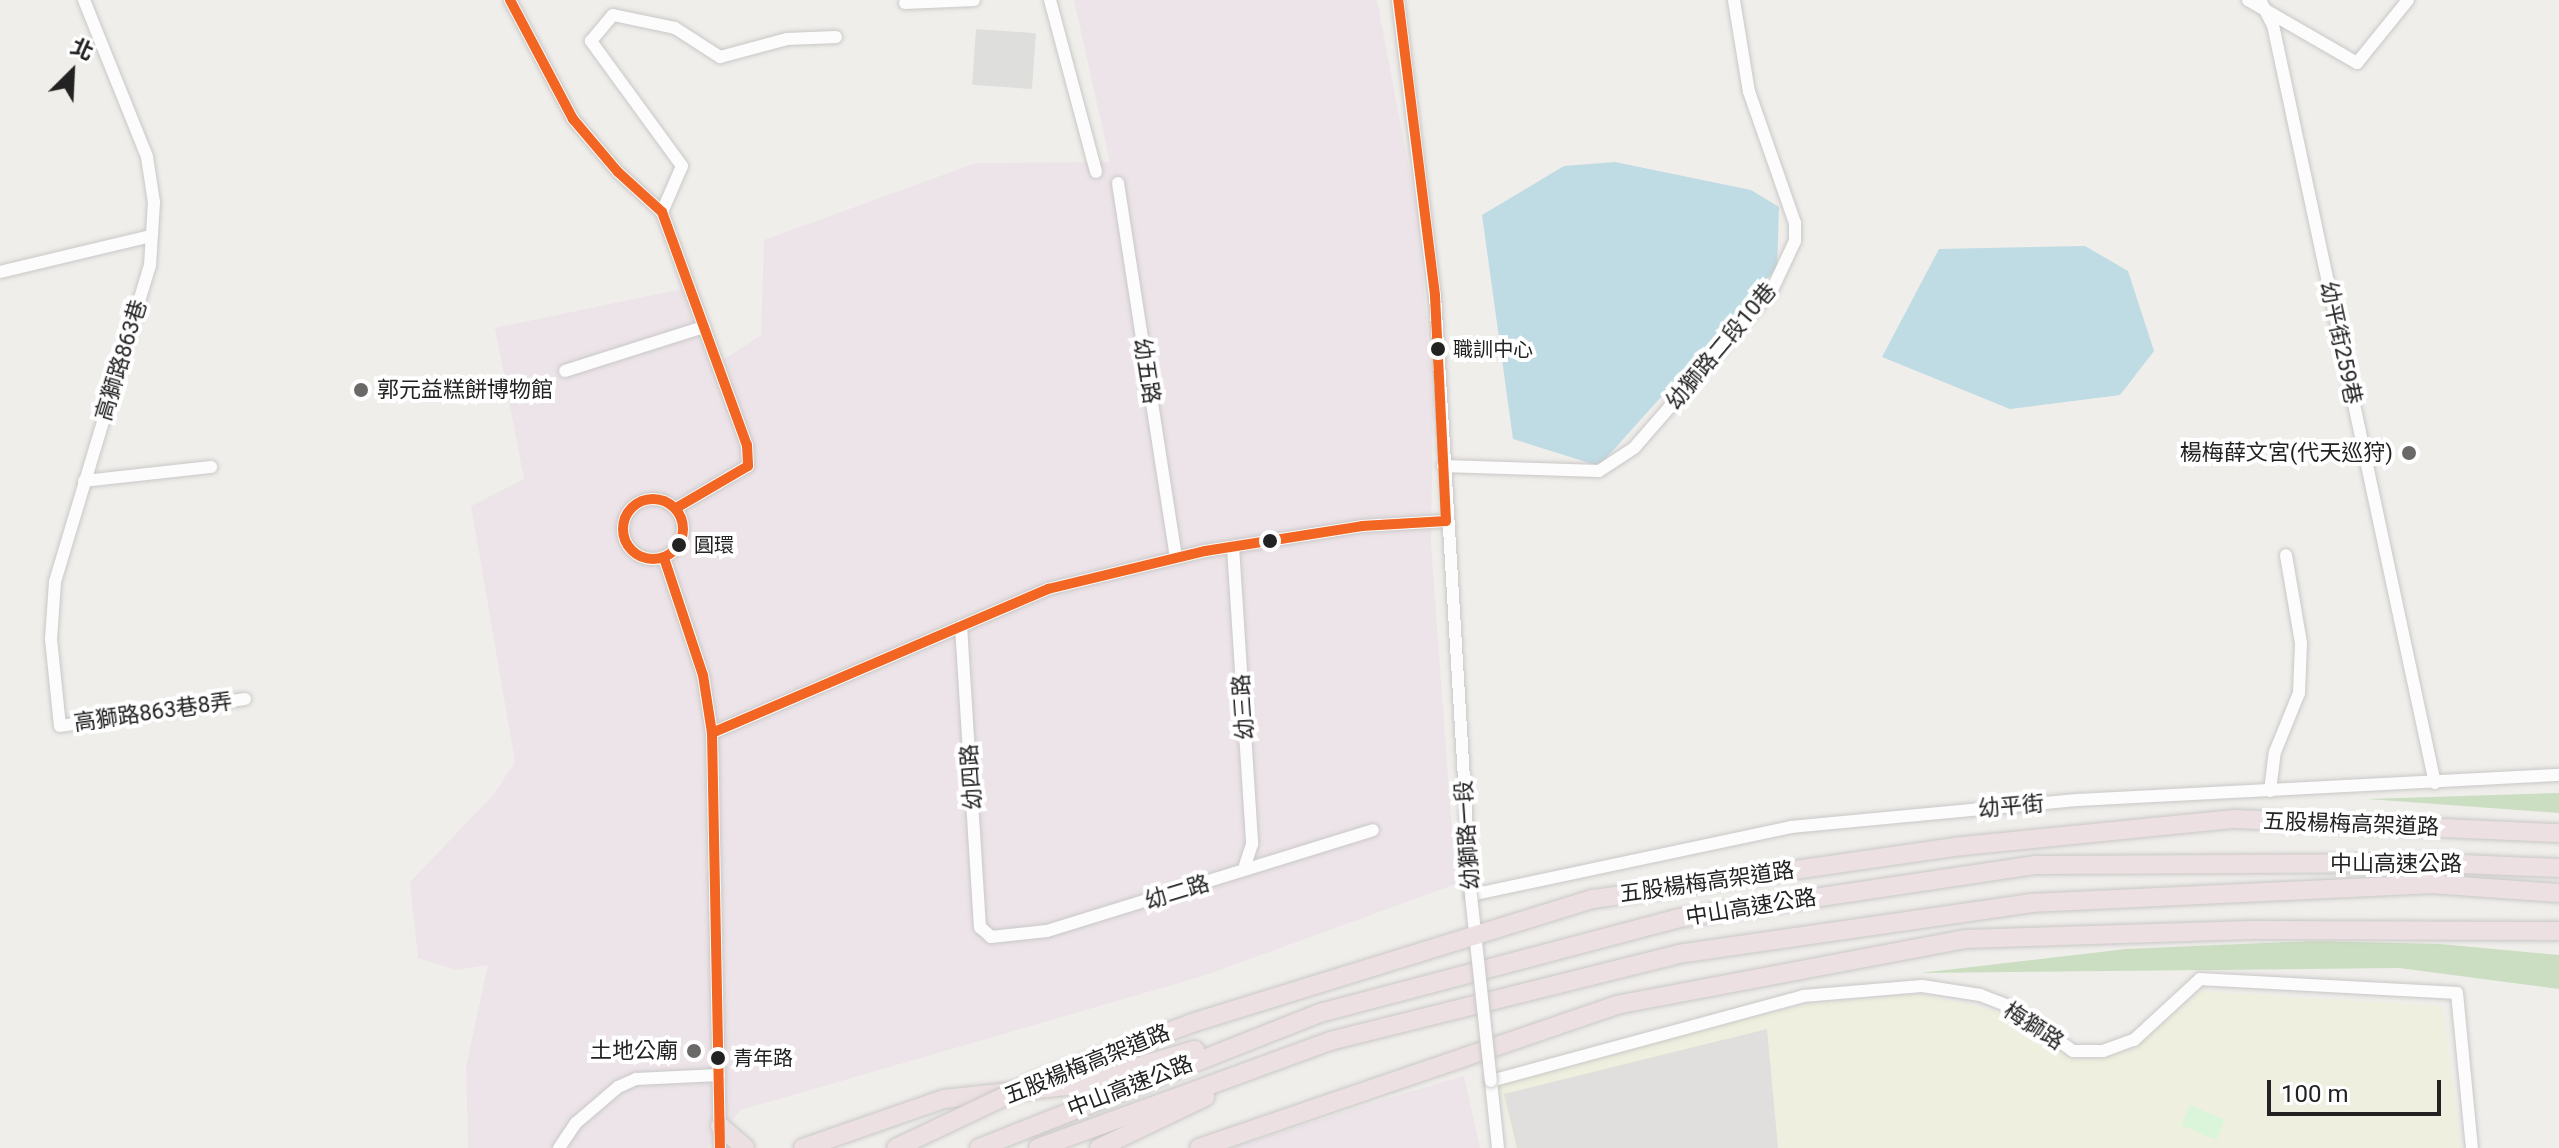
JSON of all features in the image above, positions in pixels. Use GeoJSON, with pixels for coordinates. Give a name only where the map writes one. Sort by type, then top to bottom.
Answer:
{"type":"FeatureCollection","features":[{"type":"Feature","properties":{"kind":"highway","name":"五股楊梅高架道路"},"geometry":{"type":"LineString","coordinates":[[896,1148],[1037,1081],[1192,1023],[1593,899],[1953,847],[2235,819],[2559,833]]}},
{"type":"Feature","properties":{"kind":"highway","name":"中山高速公路"},"geometry":{"type":"LineString","coordinates":[[979,1148],[1320,1013],[1680,918],[2036,865],[2439,863],[2559,868]]}},
{"type":"Feature","properties":{"kind":"highway","name":"中山高速公路"},"geometry":{"type":"LineString","coordinates":[[1038,1148],[1299,1052],[1678,954],[2030,903],[2430,884],[2559,893]]}},
{"type":"Feature","properties":{"kind":"highway"},"geometry":{"type":"LineString","coordinates":[[1199,1148],[1616,1005],[1965,939],[2258,930],[2559,931]]}},
{"type":"Feature","properties":{"kind":"highway"},"geometry":{"type":"LineString","coordinates":[[803,1148],[944,1099],[1075,1085],[1320,1013]]}},
{"type":"Feature","properties":{"kind":"highway"},"geometry":{"type":"LineString","coordinates":[[1099,1148],[1299,1052]]}},
{"type":"Feature","properties":{"kind":"highway"},"geometry":{"type":"LineString","coordinates":[[832,1148],[862,1125]]}},
{"type":"Feature","properties":{"kind":"highway"},"geometry":{"type":"LineString","coordinates":[[720,1126],[745,1148]]}},
{"type":"Feature","properties":{"kind":"street","name":"高獅路863巷"},"geometry":{"type":"LineString","coordinates":[[60,726],[52,603],[84,481],[150,265],[153,183],[147,157],[84,0]]}},
{"type":"Feature","properties":{"kind":"street"},"geometry":{"type":"LineString","coordinates":[[510,0],[573,119],[618,172],[662,212],[747,445],[748,466],[676,508]]}},
{"type":"Feature","properties":{"kind":"street"},"geometry":{"type":"LineString","coordinates":[[905,3],[974,0]]}},
{"type":"Feature","properties":{"kind":"street"},"geometry":{"type":"LineString","coordinates":[[1050,0],[1096,172]]}},
{"type":"Feature","properties":{"kind":"street","name":"幼獅路一段"},"geometry":{"type":"LineString","coordinates":[[1398,0],[1435,295],[1446,521],[1471,895],[1498,1148]]}},
{"type":"Feature","properties":{"kind":"street","name":"幼獅路二段10巷"},"geometry":{"type":"LineString","coordinates":[[1443,466],[1599,471],[1634,448],[1772,290],[1795,241],[1795,223],[1749,92],[1734,0]]}},
{"type":"Feature","properties":{"kind":"street"},"geometry":{"type":"LineString","coordinates":[[2248,0],[2260,4],[2357,63],[2408,0]]}},
{"type":"Feature","properties":{"kind":"street","name":"幼平街259巷"},"geometry":{"type":"LineString","coordinates":[[2260,4],[2273,25],[2435,783]]}},
{"type":"Feature","properties":{"kind":"street"},"geometry":{"type":"LineString","coordinates":[[662,212],[682,166],[591,41],[613,15],[675,28],[720,57],[787,39],[836,37]]}},
{"type":"Feature","properties":{"kind":"street","name":"幼五路"},"geometry":{"type":"LineString","coordinates":[[1118,183],[1176,558]]}},
{"type":"Feature","properties":{"kind":"street"},"geometry":{"type":"LineString","coordinates":[[0,272],[151,236]]}},
{"type":"Feature","properties":{"kind":"street"},"geometry":{"type":"LineString","coordinates":[[565,371],[704,327]]}},
{"type":"Feature","properties":{"kind":"street"},"geometry":{"type":"LineString","coordinates":[[84,481],[211,467]]}},
{"type":"Feature","properties":{"kind":"street"},"geometry":{"type":"LineString","coordinates":[[652,499],[676,508],[684,532],[678,548],[664,558],[638,556],[623,536],[623,522],[639,502],[652,499]]}},
{"type":"Feature","properties":{"kind":"street"},"geometry":{"type":"LineString","coordinates":[[712,733],[1048,589],[1233,547],[1362,526],[1446,521]]}},
{"type":"Feature","properties":{"kind":"street","name":"幼三路"},"geometry":{"type":"LineString","coordinates":[[1233,547],[1252,844],[1245,866]]}},
{"type":"Feature","properties":{"kind":"street"},"geometry":{"type":"LineString","coordinates":[[2270,791],[2275,752],[2299,693],[2301,643],[2286,555]]}},
{"type":"Feature","properties":{"kind":"street"},"geometry":{"type":"LineString","coordinates":[[664,558],[703,675],[712,733],[720,1148]]}},
{"type":"Feature","properties":{"kind":"street","name":"幼四路"},"geometry":{"type":"LineString","coordinates":[[961,626],[980,927]]}},
{"type":"Feature","properties":{"kind":"street","name":"高獅路863巷8弄"},"geometry":{"type":"LineString","coordinates":[[60,726],[245,699]]}},
{"type":"Feature","properties":{"kind":"street","name":"幼平街"},"geometry":{"type":"LineString","coordinates":[[1471,895],[1791,827],[2079,800],[2559,775]]}},
{"type":"Feature","properties":{"kind":"street","name":"幼二路"},"geometry":{"type":"LineString","coordinates":[[980,927],[991,937],[1021,937],[1239,872],[1245,866],[1373,830]]}},
{"type":"Feature","properties":{"kind":"street","name":"梅獅路"},"geometry":{"type":"LineString","coordinates":[[1491,1081],[1803,996],[1922,986],[1980,995],[2012,1007],[2073,1051],[2103,1051],[2134,1040],[2200,979],[2457,993],[2472,1148]]}},
{"type":"Feature","properties":{"kind":"street"},"geometry":{"type":"LineString","coordinates":[[559,1148],[576,1123],[618,1087],[636,1079],[719,1075]]}},
{"type":"Feature","properties":{"kind":"shaded area"},"geometry":{"type":"Polygon","coordinates":[[[1074,0],[1377,0],[1418,215],[1433,402],[1431,545],[1456,884],[1203,976],[741,1110],[707,1148],[468,1148],[466,1066],[488,965],[456,970],[418,958],[410,882],[494,794],[515,762],[471,506],[524,479],[495,328],[682,289],[711,368],[761,335],[764,240],[976,163],[1110,162],[1074,0]]]}},
{"type":"Feature","properties":{"kind":"shaded area"},"geometry":{"type":"Polygon","coordinates":[[[976,29],[1036,33],[1032,89],[972,85],[976,29]]]}},
{"type":"Feature","properties":{"kind":"shaded area"},"geometry":{"type":"Polygon","coordinates":[[[1767,1029],[1778,1148],[1517,1148],[1504,1094],[1767,1029]]]}},
{"type":"Feature","properties":{"kind":"shaded area"},"geometry":{"type":"Polygon","coordinates":[[[1464,1076],[1480,1148],[1231,1148],[1382,1100],[1464,1076]]]}},
{"type":"Feature","properties":{"kind":"green space"},"geometry":{"type":"Polygon","coordinates":[[[2559,793],[2559,813],[2367,799],[2559,793]]]}},
{"type":"Feature","properties":{"kind":"green space"},"geometry":{"type":"Polygon","coordinates":[[[2314,941],[2440,944],[2559,955],[2559,989],[2399,968],[1920,973],[2126,949],[2314,941]]]}},
{"type":"Feature","properties":{"kind":"green space"},"geometry":{"type":"Polygon","coordinates":[[[2201,991],[2443,1006],[2461,1148],[1514,1148],[1498,1083],[1806,1004],[1920,994],[2010,1014],[2082,1060],[2131,1049],[2201,991]]]}},
{"type":"Feature","properties":{"kind":"green space"},"geometry":{"type":"Polygon","coordinates":[[[2190,1105],[2225,1120],[2216,1140],[2181,1125],[2190,1105]]]}},
{"type":"Feature","properties":{"kind":"water"},"geometry":{"type":"Polygon","coordinates":[[[1615,162],[1751,190],[1779,207],[1777,268],[1599,466],[1513,439],[1482,215],[1564,166],[1615,162]]]}},
{"type":"Feature","properties":{"kind":"water"},"geometry":{"type":"Polygon","coordinates":[[[2085,246],[2128,271],[2154,351],[2120,395],[2010,409],[1882,357],[1939,249],[2085,246]]]}},
{"type":"Feature","properties":{"kind":"transit line"},"geometry":{"type":"LineString","coordinates":[[510,0],[573,119],[618,172],[662,212],[747,445],[748,466],[676,508]]}},
{"type":"Feature","properties":{"kind":"transit line"},"geometry":{"type":"LineString","coordinates":[[712,733],[1048,589],[1205,551],[1362,526],[1446,521],[1435,295],[1398,0]]}},
{"type":"Feature","properties":{"kind":"transit line"},"geometry":{"type":"LineString","coordinates":[[653,499],[675,507],[683,529],[675,551],[653,559],[631,551],[623,529],[631,507],[653,499]]}},
{"type":"Feature","properties":{"kind":"transit line"},"geometry":{"type":"LineString","coordinates":[[664,558],[703,675],[712,733],[720,1148]]}},
{"type":"Feature","properties":{"kind":"place","name":"職訓中心"},"geometry":{"type":"Point","coordinates":[1438,349]}},
{"type":"Feature","properties":{"kind":"place","name":"郭元益糕餅博物館"},"geometry":{"type":"Point","coordinates":[361,390]}},
{"type":"Feature","properties":{"kind":"place","name":"楊梅薛文宮(代天巡狩)"},"geometry":{"type":"Point","coordinates":[2409,453]}},
{"type":"Feature","properties":{"kind":"place","name":"圓環"},"geometry":{"type":"Point","coordinates":[679,545]}},
{"type":"Feature","properties":{"kind":"place","name":"土地公廟"},"geometry":{"type":"Point","coordinates":[694,1051]}},
{"type":"Feature","properties":{"kind":"place","name":"青年路"},"geometry":{"type":"Point","coordinates":[718,1058]}}]}
